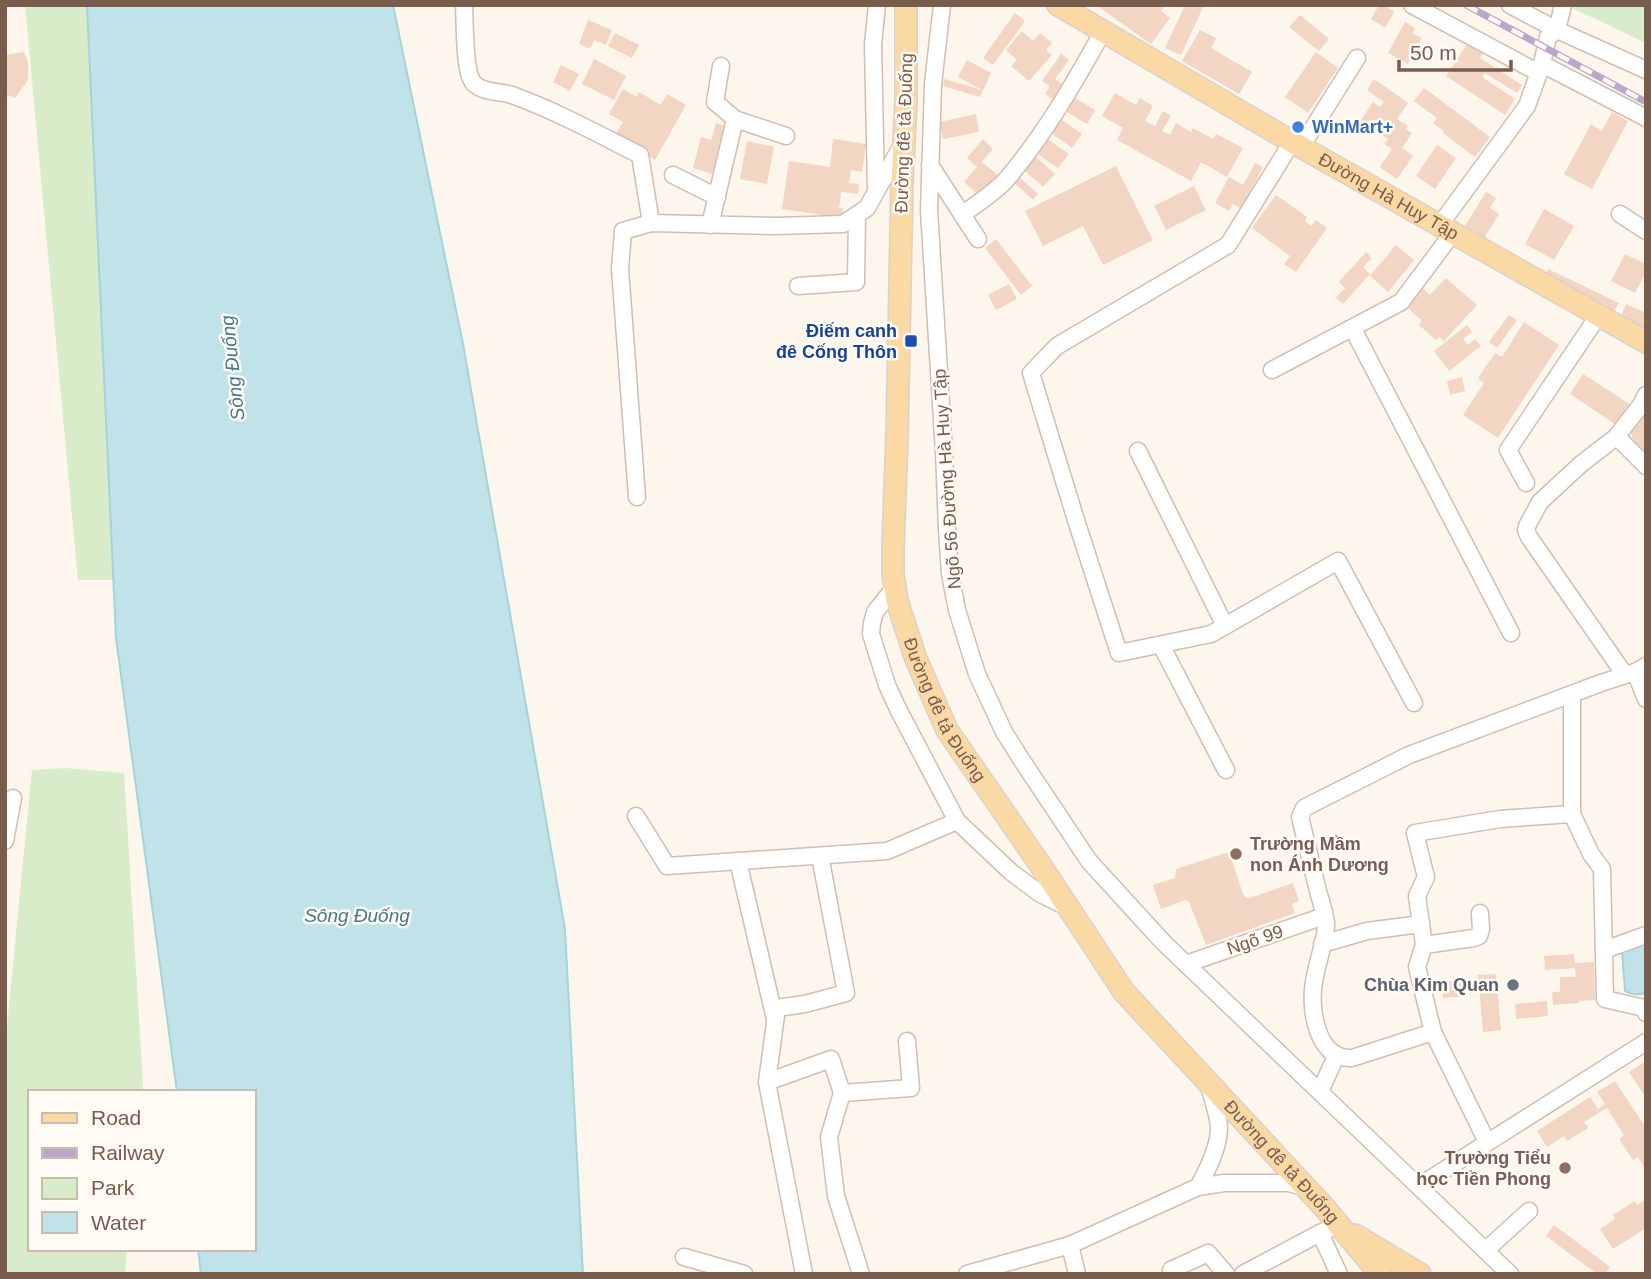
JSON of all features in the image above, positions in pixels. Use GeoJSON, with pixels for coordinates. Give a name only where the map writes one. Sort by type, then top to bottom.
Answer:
{"type":"FeatureCollection","features":[{"type":"Feature","properties":{"kind":"main road","name":"Đường đê tả Đuống"},"geometry":{"type":"LineString","coordinates":[[906,5],[906,100],[892,547],[897,601],[916,659],[947,730],[1124,992],[1306,1188],[1329,1229],[1380,1274]]}},
{"type":"Feature","properties":{"kind":"main road","name":"Đường Hà Huy Tập"},"geometry":{"type":"LineString","coordinates":[[1058,5],[1446,230],[1646,342]]}},
{"type":"Feature","properties":{"kind":"main road"},"geometry":{"type":"LineString","coordinates":[[1329,1229],[1420,1274]]}},
{"type":"Feature","properties":{"kind":"street"},"geometry":{"type":"LineString","coordinates":[[464,5],[467,68],[472,81],[481,89],[509,94],[548,109],[640,155],[652,223]]}},
{"type":"Feature","properties":{"kind":"street"},"geometry":{"type":"LineString","coordinates":[[876,192],[873,44],[877,5]]}},
{"type":"Feature","properties":{"kind":"street","name":"Ngõ 56 Đường Hà Huy Tập"},"geometry":{"type":"LineString","coordinates":[[942,5],[933,84],[929,210],[931,259],[950,574],[967,646],[981,683],[1004,732],[1089,862],[1186,964],[1510,1274]]}},
{"type":"Feature","properties":{"kind":"street"},"geometry":{"type":"LineString","coordinates":[[1412,5],[1646,118]]}},
{"type":"Feature","properties":{"kind":"street"},"geometry":{"type":"LineString","coordinates":[[1510,5],[1646,70]]}},
{"type":"Feature","properties":{"kind":"street"},"geometry":{"type":"LineString","coordinates":[[1272,370],[1401,302],[1527,106],[1541,68],[1548,37],[1558,30],[1563,5]]}},
{"type":"Feature","properties":{"kind":"street"},"geometry":{"type":"LineString","coordinates":[[962,215],[1003,183],[1080,73],[1102,31]]}},
{"type":"Feature","properties":{"kind":"street"},"geometry":{"type":"LineString","coordinates":[[1357,58],[1228,245],[1057,346],[1031,373],[1119,653],[1211,634],[1338,561],[1414,703]]}},
{"type":"Feature","properties":{"kind":"street"},"geometry":{"type":"LineString","coordinates":[[720,66],[715,102],[735,119],[786,136]]}},
{"type":"Feature","properties":{"kind":"street"},"geometry":{"type":"LineString","coordinates":[[710,225],[735,119]]}},
{"type":"Feature","properties":{"kind":"street"},"geometry":{"type":"LineString","coordinates":[[637,497],[620,269],[623,231],[652,223],[776,226],[843,224],[867,208],[904,141]]}},
{"type":"Feature","properties":{"kind":"street"},"geometry":{"type":"LineString","coordinates":[[930,165],[978,239]]}},
{"type":"Feature","properties":{"kind":"street"},"geometry":{"type":"LineString","coordinates":[[673,175],[717,197]]}},
{"type":"Feature","properties":{"kind":"street"},"geometry":{"type":"LineString","coordinates":[[1620,214],[1646,231]]}},
{"type":"Feature","properties":{"kind":"street"},"geometry":{"type":"LineString","coordinates":[[798,285],[856,282],[857,215]]}},
{"type":"Feature","properties":{"kind":"street"},"geometry":{"type":"LineString","coordinates":[[1527,483],[1508,450],[1598,316]]}},
{"type":"Feature","properties":{"kind":"street"},"geometry":{"type":"LineString","coordinates":[[1353,329],[1511,633]]}},
{"type":"Feature","properties":{"kind":"street"},"geometry":{"type":"LineString","coordinates":[[1646,396],[1617,437],[1581,464],[1541,502],[1527,526],[1529,537],[1635,671],[1646,699]]}},
{"type":"Feature","properties":{"kind":"street"},"geometry":{"type":"LineString","coordinates":[[1617,437],[1646,466]]}},
{"type":"Feature","properties":{"kind":"street"},"geometry":{"type":"LineString","coordinates":[[1138,451],[1225,626]]}},
{"type":"Feature","properties":{"kind":"street"},"geometry":{"type":"LineString","coordinates":[[895,587],[875,612],[871,634],[898,709],[957,821],[1011,872],[1039,893],[1069,908]]}},
{"type":"Feature","properties":{"kind":"street"},"geometry":{"type":"LineString","coordinates":[[1161,645],[1226,770]]}},
{"type":"Feature","properties":{"kind":"street"},"geometry":{"type":"LineString","coordinates":[[1433,1032],[1360,1057],[1344,1058],[1329,1051],[1320,1037],[1314,1012],[1313,984],[1326,925],[1300,817],[1304,808],[1409,755],[1635,671]]}},
{"type":"Feature","properties":{"kind":"street"},"geometry":{"type":"LineString","coordinates":[[1572,694],[1572,814],[1591,854],[1602,869],[1605,999],[1644,1008],[1646,1013]]}},
{"type":"Feature","properties":{"kind":"street"},"geometry":{"type":"LineString","coordinates":[[5,841],[13,798]]}},
{"type":"Feature","properties":{"kind":"street"},"geometry":{"type":"LineString","coordinates":[[1488,1142],[1433,1032],[1417,967],[1424,945],[1417,896],[1426,877],[1415,833],[1500,818],[1572,814]]}},
{"type":"Feature","properties":{"kind":"street"},"geometry":{"type":"LineString","coordinates":[[636,816],[667,866],[887,851],[957,821]]}},
{"type":"Feature","properties":{"kind":"street"},"geometry":{"type":"LineString","coordinates":[[804,1274],[766,1082],[776,1008],[805,1004],[846,993],[820,856]]}},
{"type":"Feature","properties":{"kind":"street"},"geometry":{"type":"LineString","coordinates":[[738,861],[775,1020]]}},
{"type":"Feature","properties":{"kind":"street"},"geometry":{"type":"LineString","coordinates":[[1424,945],[1479,936],[1480,913]]}},
{"type":"Feature","properties":{"kind":"street","name":"Ngõ 99"},"geometry":{"type":"LineString","coordinates":[[1186,964],[1324,916]]}},
{"type":"Feature","properties":{"kind":"street"},"geometry":{"type":"LineString","coordinates":[[1322,944],[1376,929],[1421,924]]}},
{"type":"Feature","properties":{"kind":"street"},"geometry":{"type":"LineString","coordinates":[[1604,950],[1646,935]]}},
{"type":"Feature","properties":{"kind":"street"},"geometry":{"type":"LineString","coordinates":[[842,1093],[911,1088],[907,1041]]}},
{"type":"Feature","properties":{"kind":"street"},"geometry":{"type":"LineString","coordinates":[[1419,1186],[1646,1042]]}},
{"type":"Feature","properties":{"kind":"street"},"geometry":{"type":"LineString","coordinates":[[1320,1092],[1336,1056]]}},
{"type":"Feature","properties":{"kind":"street"},"geometry":{"type":"LineString","coordinates":[[766,1082],[831,1059],[842,1093],[829,1138],[836,1196],[861,1274]]}},
{"type":"Feature","properties":{"kind":"street"},"geometry":{"type":"LineString","coordinates":[[1198,1187],[1208,1168],[1219,1128],[1208,1082]]}},
{"type":"Feature","properties":{"kind":"street"},"geometry":{"type":"LineString","coordinates":[[967,1274],[1070,1245],[1198,1187],[1224,1183],[1289,1183],[1306,1188]]}},
{"type":"Feature","properties":{"kind":"street"},"geometry":{"type":"LineString","coordinates":[[1486,1250],[1530,1211]]}},
{"type":"Feature","properties":{"kind":"street"},"geometry":{"type":"LineString","coordinates":[[1243,1274],[1329,1229],[1339,1274]]}},
{"type":"Feature","properties":{"kind":"street"},"geometry":{"type":"LineString","coordinates":[[1070,1245],[1077,1274]]}},
{"type":"Feature","properties":{"kind":"street"},"geometry":{"type":"LineString","coordinates":[[1171,1270],[1208,1253],[1226,1274]]}},
{"type":"Feature","properties":{"kind":"street"},"geometry":{"type":"LineString","coordinates":[[684,1257],[744,1274]]}},
{"type":"Feature","properties":{"kind":"green space"},"geometry":{"type":"Polygon","coordinates":[[[25,5],[87,5],[113,580],[78,580],[25,5]]]}},
{"type":"Feature","properties":{"kind":"green space"},"geometry":{"type":"Polygon","coordinates":[[[1566,5],[1646,5],[1646,43],[1566,5]]]}},
{"type":"Feature","properties":{"kind":"green space"},"geometry":{"type":"Polygon","coordinates":[[[65,768],[124,773],[143,1083],[142,1090],[28,1090],[28,1251],[127,1251],[125,1274],[5,1274],[5,1046],[32,770],[65,768]]]}},
{"type":"Feature","properties":{"kind":"water","name":"Sông Đuống"},"geometry":{"type":"Polygon","coordinates":[[[87,5],[393,5],[463,344],[565,929],[583,1274],[201,1274],[198,1251],[256,1251],[256,1090],[177,1090],[116,638],[87,5]]]}},
{"type":"Feature","properties":{"kind":"water"},"geometry":{"type":"Polygon","coordinates":[[[1646,939],[1646,993],[1630,993],[1625,991],[1622,950],[1646,939]]]}},
{"type":"Feature","properties":{"kind":"building"},"geometry":{"type":"Polygon","coordinates":[[[1096,5],[1165,5],[1161,11],[1170,18],[1151,44],[1096,5]]]}},
{"type":"Feature","properties":{"kind":"building"},"geometry":{"type":"Polygon","coordinates":[[[1185,5],[1204,5],[1181,55],[1165,48],[1185,5]]]}},
{"type":"Feature","properties":{"kind":"building"},"geometry":{"type":"Polygon","coordinates":[[[1379,5],[1384,5],[1394,12],[1385,28],[1371,19],[1379,5]]]}},
{"type":"Feature","properties":{"kind":"building"},"geometry":{"type":"Polygon","coordinates":[[[1015,13],[1025,21],[993,65],[983,58],[1015,13]]]}},
{"type":"Feature","properties":{"kind":"building"},"geometry":{"type":"Polygon","coordinates":[[[1300,15],[1329,39],[1319,51],[1289,27],[1300,15]]]}},
{"type":"Feature","properties":{"kind":"building"},"geometry":{"type":"Polygon","coordinates":[[[588,20],[612,30],[606,45],[594,40],[590,49],[579,44],[588,20]]]}},
{"type":"Feature","properties":{"kind":"building"},"geometry":{"type":"Polygon","coordinates":[[[1405,22],[1415,28],[1412,33],[1422,38],[1408,64],[1388,53],[1405,22]]]}},
{"type":"Feature","properties":{"kind":"building"},"geometry":{"type":"Polygon","coordinates":[[[1200,30],[1216,38],[1211,48],[1252,72],[1239,94],[1182,61],[1200,30]]]}},
{"type":"Feature","properties":{"kind":"building"},"geometry":{"type":"Polygon","coordinates":[[[1022,31],[1033,41],[1040,33],[1052,43],[1046,50],[1052,55],[1029,81],[1011,66],[1017,60],[1006,50],[1022,31]]]}},
{"type":"Feature","properties":{"kind":"building"},"geometry":{"type":"Polygon","coordinates":[[[615,33],[639,45],[632,58],[608,46],[615,33]]]}},
{"type":"Feature","properties":{"kind":"building"},"geometry":{"type":"Polygon","coordinates":[[[1468,43],[1483,53],[1480,58],[1522,85],[1517,93],[1485,73],[1482,77],[1515,99],[1505,115],[1446,76],[1468,43]]]}},
{"type":"Feature","properties":{"kind":"building"},"geometry":{"type":"Polygon","coordinates":[[[24,52],[28,62],[28,80],[15,98],[5,94],[5,55],[24,52]]]}},
{"type":"Feature","properties":{"kind":"building"},"geometry":{"type":"Polygon","coordinates":[[[1316,52],[1338,68],[1308,113],[1285,97],[1316,52]]]}},
{"type":"Feature","properties":{"kind":"building"},"geometry":{"type":"Polygon","coordinates":[[[1061,54],[1069,60],[1055,79],[1068,88],[1058,103],[1045,94],[1050,86],[1042,81],[1061,54]]]}},
{"type":"Feature","properties":{"kind":"building"},"geometry":{"type":"Polygon","coordinates":[[[594,59],[626,76],[614,100],[582,84],[594,59]]]}},
{"type":"Feature","properties":{"kind":"building"},"geometry":{"type":"Polygon","coordinates":[[[967,60],[991,73],[980,97],[943,86],[944,79],[982,90],[958,77],[967,60]]]}},
{"type":"Feature","properties":{"kind":"building"},"geometry":{"type":"Polygon","coordinates":[[[561,65],[579,74],[570,91],[553,82],[561,65]]]}},
{"type":"Feature","properties":{"kind":"building"},"geometry":{"type":"Polygon","coordinates":[[[1374,79],[1408,103],[1397,119],[1408,126],[1406,129],[1412,133],[1402,148],[1413,156],[1397,179],[1380,167],[1392,149],[1384,144],[1388,139],[1361,120],[1373,102],[1380,107],[1384,102],[1367,90],[1374,79]]]}},
{"type":"Feature","properties":{"kind":"building"},"geometry":{"type":"Polygon","coordinates":[[[1424,88],[1490,137],[1475,157],[1443,133],[1444,131],[1433,123],[1437,118],[1414,101],[1424,88]]]}},
{"type":"Feature","properties":{"kind":"building"},"geometry":{"type":"Polygon","coordinates":[[[623,89],[637,97],[639,92],[661,105],[667,94],[686,105],[655,160],[614,137],[623,122],[609,114],[623,89]]]}},
{"type":"Feature","properties":{"kind":"building"},"geometry":{"type":"Polygon","coordinates":[[[1115,93],[1136,105],[1140,98],[1153,106],[1145,121],[1155,126],[1163,111],[1171,116],[1162,131],[1170,135],[1176,123],[1191,132],[1193,128],[1213,139],[1216,134],[1243,148],[1227,177],[1201,162],[1191,181],[1117,140],[1123,128],[1102,116],[1115,93]]]}},
{"type":"Feature","properties":{"kind":"building"},"geometry":{"type":"Polygon","coordinates":[[[1069,94],[1095,110],[1087,124],[1060,108],[1069,94]]]}},
{"type":"Feature","properties":{"kind":"building"},"geometry":{"type":"Polygon","coordinates":[[[1612,112],[1628,121],[1592,189],[1564,174],[1591,124],[1602,131],[1612,112]]]}},
{"type":"Feature","properties":{"kind":"building"},"geometry":{"type":"Polygon","coordinates":[[[976,114],[979,132],[943,139],[939,122],[976,114]]]}},
{"type":"Feature","properties":{"kind":"building"},"geometry":{"type":"Polygon","coordinates":[[[1055,115],[1082,134],[1072,148],[1046,129],[1055,115]]]}},
{"type":"Feature","properties":{"kind":"building"},"geometry":{"type":"Polygon","coordinates":[[[716,123],[726,126],[712,174],[693,168],[701,137],[711,140],[716,123]]]}},
{"type":"Feature","properties":{"kind":"building"},"geometry":{"type":"Polygon","coordinates":[[[1042,135],[1069,154],[1058,168],[1032,150],[1042,135]]]}},
{"type":"Feature","properties":{"kind":"building"},"geometry":{"type":"Polygon","coordinates":[[[833,139],[866,144],[862,172],[851,170],[849,183],[859,184],[858,194],[841,192],[839,208],[843,208],[842,218],[782,209],[789,161],[830,167],[833,139]]]}},
{"type":"Feature","properties":{"kind":"building"},"geometry":{"type":"Polygon","coordinates":[[[983,139],[993,149],[982,162],[1000,177],[982,198],[964,182],[977,167],[967,158],[983,139]]]}},
{"type":"Feature","properties":{"kind":"building"},"geometry":{"type":"Polygon","coordinates":[[[747,141],[774,147],[767,184],[740,179],[747,141]]]}},
{"type":"Feature","properties":{"kind":"building"},"geometry":{"type":"Polygon","coordinates":[[[1437,145],[1456,158],[1435,189],[1416,176],[1437,145]]]}},
{"type":"Feature","properties":{"kind":"building"},"geometry":{"type":"Polygon","coordinates":[[[1035,156],[1055,174],[1043,187],[1023,169],[1035,156]]]}},
{"type":"Feature","properties":{"kind":"building"},"geometry":{"type":"Polygon","coordinates":[[[1255,163],[1263,167],[1241,209],[1233,204],[1229,211],[1215,203],[1229,177],[1243,185],[1255,163]]]}},
{"type":"Feature","properties":{"kind":"building"},"geometry":{"type":"Polygon","coordinates":[[[1116,166],[1153,240],[1103,265],[1083,226],[1043,246],[1025,211],[1116,166]]]}},
{"type":"Feature","properties":{"kind":"building"},"geometry":{"type":"Polygon","coordinates":[[[1016,174],[1038,194],[1033,200],[1011,180],[1016,174]]]}},
{"type":"Feature","properties":{"kind":"building"},"geometry":{"type":"Polygon","coordinates":[[[1194,186],[1206,210],[1166,230],[1154,206],[1194,186]]]}},
{"type":"Feature","properties":{"kind":"building"},"geometry":{"type":"Polygon","coordinates":[[[1486,192],[1496,198],[1490,208],[1499,214],[1484,238],[1465,226],[1486,192]]]}},
{"type":"Feature","properties":{"kind":"building"},"geometry":{"type":"Polygon","coordinates":[[[1276,195],[1307,217],[1305,221],[1311,226],[1316,220],[1327,228],[1296,272],[1284,264],[1290,256],[1252,228],[1276,195]]]}},
{"type":"Feature","properties":{"kind":"building"},"geometry":{"type":"Polygon","coordinates":[[[1544,209],[1574,226],[1554,260],[1525,244],[1544,209]]]}},
{"type":"Feature","properties":{"kind":"building"},"geometry":{"type":"Polygon","coordinates":[[[996,239],[1032,286],[1021,295],[985,248],[996,239]]]}},
{"type":"Feature","properties":{"kind":"building"},"geometry":{"type":"Polygon","coordinates":[[[1396,245],[1414,260],[1388,292],[1370,276],[1396,245]]]}},
{"type":"Feature","properties":{"kind":"building"},"geometry":{"type":"Polygon","coordinates":[[[1366,252],[1372,258],[1363,267],[1370,274],[1343,304],[1336,297],[1345,288],[1339,282],[1366,252]]]}},
{"type":"Feature","properties":{"kind":"building"},"geometry":{"type":"Polygon","coordinates":[[[1625,254],[1646,264],[1646,272],[1635,293],[1611,281],[1625,254]]]}},
{"type":"Feature","properties":{"kind":"building"},"geometry":{"type":"Polygon","coordinates":[[[1548,269],[1619,303],[1614,312],[1542,282],[1548,269]]]}},
{"type":"Feature","properties":{"kind":"building"},"geometry":{"type":"Polygon","coordinates":[[[1446,278],[1477,305],[1444,341],[1440,337],[1436,340],[1419,325],[1422,321],[1403,303],[1419,285],[1430,295],[1446,278]]]}},
{"type":"Feature","properties":{"kind":"building"},"geometry":{"type":"Polygon","coordinates":[[[1009,284],[1017,299],[996,310],[988,295],[1009,284]]]}},
{"type":"Feature","properties":{"kind":"building"},"geometry":{"type":"Polygon","coordinates":[[[1626,304],[1646,313],[1646,333],[1619,321],[1626,304]]]}},
{"type":"Feature","properties":{"kind":"building"},"geometry":{"type":"Polygon","coordinates":[[[1509,315],[1517,320],[1497,348],[1489,342],[1509,315]]]}},
{"type":"Feature","properties":{"kind":"building"},"geometry":{"type":"Polygon","coordinates":[[[1524,322],[1559,345],[1498,438],[1463,415],[1484,383],[1478,378],[1495,353],[1502,357],[1524,322]]]}},
{"type":"Feature","properties":{"kind":"building"},"geometry":{"type":"Polygon","coordinates":[[[1467,325],[1472,332],[1463,339],[1468,345],[1475,339],[1481,346],[1449,371],[1434,351],[1467,325]]]}},
{"type":"Feature","properties":{"kind":"building"},"geometry":{"type":"Polygon","coordinates":[[[1583,374],[1631,405],[1618,426],[1570,394],[1583,374]]]}},
{"type":"Feature","properties":{"kind":"building"},"geometry":{"type":"Polygon","coordinates":[[[1462,377],[1465,391],[1450,395],[1447,381],[1462,377]]]}},
{"type":"Feature","properties":{"kind":"building"},"geometry":{"type":"Polygon","coordinates":[[[1646,404],[1646,457],[1633,439],[1628,426],[1646,404]]]}},
{"type":"Feature","properties":{"kind":"building"},"geometry":{"type":"Polygon","coordinates":[[[1229,852],[1246,898],[1293,883],[1299,901],[1292,904],[1295,913],[1206,945],[1189,902],[1185,900],[1161,909],[1153,885],[1175,878],[1176,869],[1229,852]]]}},
{"type":"Feature","properties":{"kind":"building"},"geometry":{"type":"Polygon","coordinates":[[[1574,954],[1575,963],[1594,962],[1595,1000],[1553,1005],[1552,992],[1560,992],[1560,977],[1576,977],[1575,968],[1545,970],[1544,956],[1574,954]]]}},
{"type":"Feature","properties":{"kind":"building"},"geometry":{"type":"Polygon","coordinates":[[[1496,974],[1501,1030],[1483,1032],[1478,975],[1496,974]]]}},
{"type":"Feature","properties":{"kind":"building"},"geometry":{"type":"Polygon","coordinates":[[[1462,980],[1464,996],[1443,998],[1442,982],[1462,980]]]}},
{"type":"Feature","properties":{"kind":"building"},"geometry":{"type":"Polygon","coordinates":[[[1547,1001],[1548,1016],[1516,1019],[1515,1004],[1547,1001]]]}},
{"type":"Feature","properties":{"kind":"building"},"geometry":{"type":"Polygon","coordinates":[[[1646,1061],[1646,1098],[1629,1072],[1646,1061]]]}},
{"type":"Feature","properties":{"kind":"building"},"geometry":{"type":"Polygon","coordinates":[[[1615,1081],[1646,1128],[1646,1170],[1638,1157],[1633,1160],[1619,1139],[1624,1135],[1607,1108],[1584,1122],[1588,1128],[1567,1141],[1564,1136],[1547,1147],[1537,1131],[1590,1097],[1598,1109],[1605,1104],[1597,1092],[1615,1081]]]}},
{"type":"Feature","properties":{"kind":"building"},"geometry":{"type":"Polygon","coordinates":[[[1646,1199],[1646,1228],[1613,1249],[1600,1229],[1615,1219],[1613,1215],[1635,1201],[1637,1205],[1646,1199]]]}},
{"type":"Feature","properties":{"kind":"building"},"geometry":{"type":"Polygon","coordinates":[[[1554,1225],[1610,1267],[1605,1274],[1597,1274],[1546,1236],[1554,1225]]]}},
{"type":"Feature","properties":{"kind":"railway"},"geometry":{"type":"LineString","coordinates":[[1466,5],[1646,102]]}},
{"type":"Feature","properties":{"kind":"place","name":"WinMart+"},"geometry":{"type":"Point","coordinates":[1298,127]}},
{"type":"Feature","properties":{"kind":"place","name":"Điếm canh đê Cống Thôn"},"geometry":{"type":"Point","coordinates":[911,341]}},
{"type":"Feature","properties":{"kind":"place","name":"Trường Mầm non Ánh Dương"},"geometry":{"type":"Point","coordinates":[1236,854]}},
{"type":"Feature","properties":{"kind":"place","name":"Chùa Kim Quan"},"geometry":{"type":"Point","coordinates":[1513,985]}},
{"type":"Feature","properties":{"kind":"place","name":"Trường Tiểu học Tiền Phong"},"geometry":{"type":"Point","coordinates":[1565,1168]}}]}
